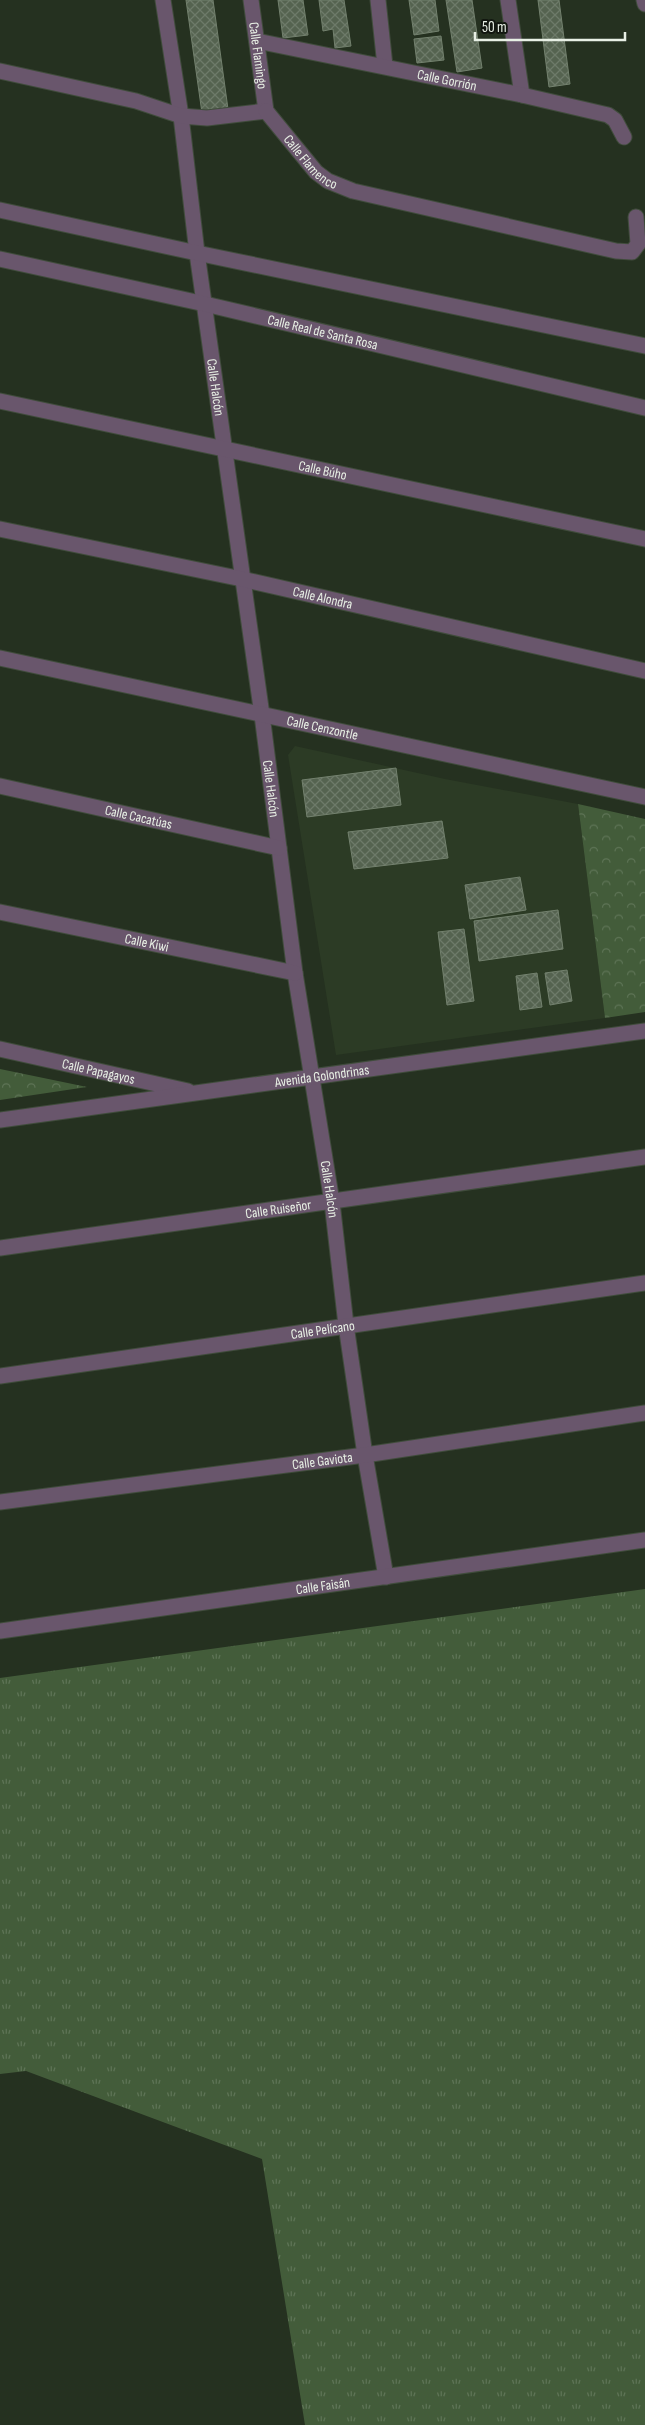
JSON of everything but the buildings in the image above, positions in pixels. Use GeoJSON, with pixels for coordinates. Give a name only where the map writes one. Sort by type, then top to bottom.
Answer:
{"type":"FeatureCollection","features":[{"type":"Feature","properties":{"kind":"street","name":"Calle Halcón"},"geometry":{"type":"LineString","coordinates":[[163,0],[181,116],[197,253],[262,715],[295,973],[310,1077],[332,1202],[346,1325],[365,1455],[386,1577]]}},
{"type":"Feature","properties":{"kind":"street","name":"Calle Flamingo"},"geometry":{"type":"LineString","coordinates":[[251,0],[266,110]]}},
{"type":"Feature","properties":{"kind":"street"},"geometry":{"type":"LineString","coordinates":[[378,0],[385,66]]}},
{"type":"Feature","properties":{"kind":"street"},"geometry":{"type":"LineString","coordinates":[[508,0],[522,95]]}},
{"type":"Feature","properties":{"kind":"street"},"geometry":{"type":"LineString","coordinates":[[644,0],[645,4]]}},
{"type":"Feature","properties":{"kind":"street","name":"Calle Gorrión"},"geometry":{"type":"LineString","coordinates":[[257,41],[522,95],[608,116],[615,120],[624,137]]}},
{"type":"Feature","properties":{"kind":"street"},"geometry":{"type":"LineString","coordinates":[[0,71],[136,101],[181,116],[207,118],[266,110]]}},
{"type":"Feature","properties":{"kind":"street","name":"Calle Flamenco"},"geometry":{"type":"LineString","coordinates":[[266,110],[316,172],[328,181],[342,187],[616,251],[632,252],[638,244],[636,217]]}},
{"type":"Feature","properties":{"kind":"street"},"geometry":{"type":"LineString","coordinates":[[0,210],[645,346]]}},
{"type":"Feature","properties":{"kind":"street","name":"Calle Real de Santa Rosa"},"geometry":{"type":"LineString","coordinates":[[0,259],[204,304],[645,408]]}},
{"type":"Feature","properties":{"kind":"street","name":"Calle Búho"},"geometry":{"type":"LineString","coordinates":[[0,401],[645,540]]}},
{"type":"Feature","properties":{"kind":"street","name":"Calle Alondra"},"geometry":{"type":"LineString","coordinates":[[0,529],[242,579],[645,671]]}},
{"type":"Feature","properties":{"kind":"street","name":"Calle Cenzontle"},"geometry":{"type":"LineString","coordinates":[[0,658],[645,796]]}},
{"type":"Feature","properties":{"kind":"street","name":"Calle Cacatúas"},"geometry":{"type":"LineString","coordinates":[[0,786],[279,848]]}},
{"type":"Feature","properties":{"kind":"street","name":"Calle Kiwi"},"geometry":{"type":"LineString","coordinates":[[0,912],[295,973]]}},
{"type":"Feature","properties":{"kind":"street","name":"Avenida Golondrinas"},"geometry":{"type":"LineString","coordinates":[[0,1120],[645,1031]]}},
{"type":"Feature","properties":{"kind":"street","name":"Calle Papagayos"},"geometry":{"type":"LineString","coordinates":[[0,1049],[197,1093]]}},
{"type":"Feature","properties":{"kind":"street","name":"Calle Ruiseñor"},"geometry":{"type":"LineString","coordinates":[[0,1248],[645,1157]]}},
{"type":"Feature","properties":{"kind":"street","name":"Calle Pelícano"},"geometry":{"type":"LineString","coordinates":[[0,1376],[645,1283]]}},
{"type":"Feature","properties":{"kind":"street","name":"Calle Gaviota"},"geometry":{"type":"LineString","coordinates":[[0,1502],[365,1455],[645,1413]]}},
{"type":"Feature","properties":{"kind":"street","name":"Calle Faisán"},"geometry":{"type":"LineString","coordinates":[[0,1631],[645,1540]]}},
{"type":"Feature","properties":{"kind":"shaded area"},"geometry":{"type":"Polygon","coordinates":[[[295,746],[445,779],[578,804],[605,1018],[336,1055],[288,755],[295,746]]]}},
{"type":"Feature","properties":{"kind":"green space"},"geometry":{"type":"Polygon","coordinates":[[[578,804],[645,819],[645,1012],[605,1018],[578,804]]]}},
{"type":"Feature","properties":{"kind":"green space"},"geometry":{"type":"Polygon","coordinates":[[[0,1069],[87,1087],[0,1100],[0,1069]]]}},
{"type":"Feature","properties":{"kind":"green space"},"geometry":{"type":"Polygon","coordinates":[[[645,1589],[645,2425],[305,2425],[262,2159],[26,2071],[0,2074],[0,1678],[645,1589]]]}}]}
